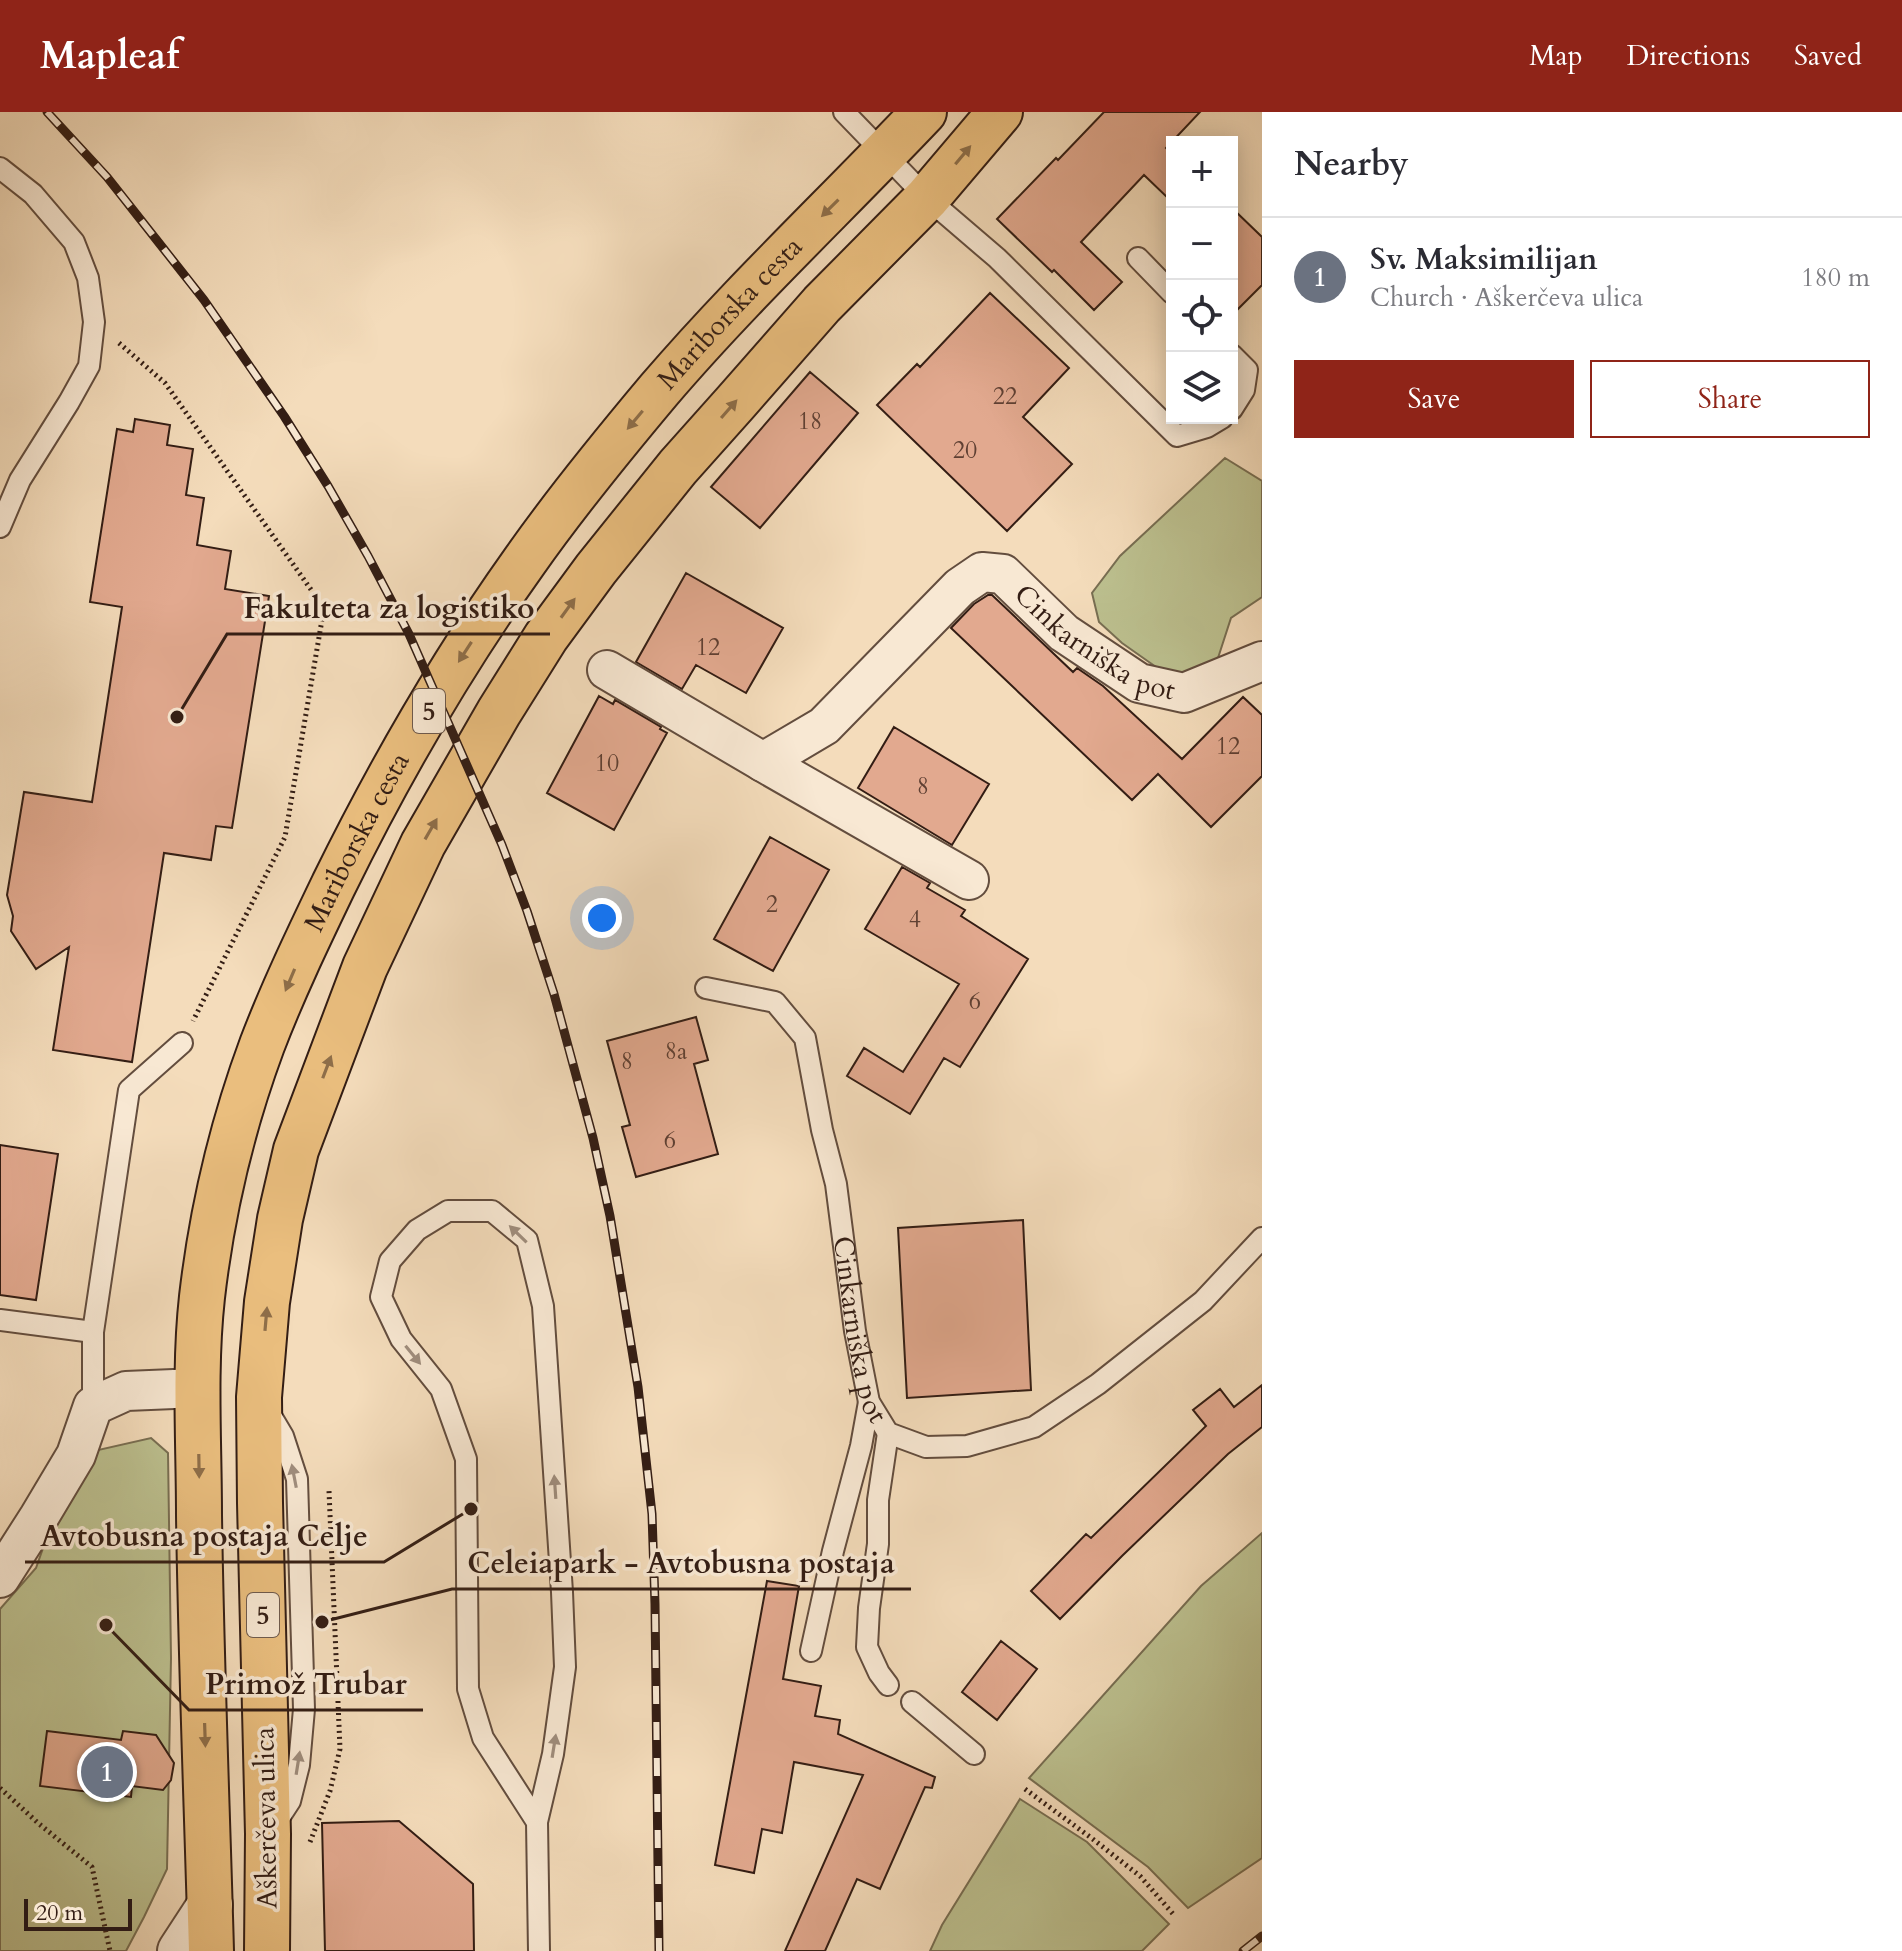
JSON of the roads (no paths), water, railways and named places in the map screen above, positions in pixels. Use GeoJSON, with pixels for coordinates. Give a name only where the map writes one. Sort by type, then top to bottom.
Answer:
{"type":"FeatureCollection","features":[{"type":"Feature","properties":{"kind":"main road","name":"Mariborska cesta"},"geometry":{"type":"LineString","coordinates":[[198,1388],[201,1301],[213,1219],[233,1137],[262,1044],[306,942],[372,806],[489,615],[589,475],[662,387],[764,274],[924,112]]}},
{"type":"Feature","properties":{"kind":"main road","name":"Mariborska cesta"},"geometry":{"type":"LineString","coordinates":[[259,1397],[267,1302],[280,1219],[296,1150],[365,967],[423,844],[499,712],[546,637],[678,467],[822,304],[927,198],[1000,112]]}},
{"type":"Feature","properties":{"kind":"main road","name":"Aškerčeva ulica"},"geometry":{"type":"LineString","coordinates":[[198,1388],[211,1951]]}},
{"type":"Feature","properties":{"kind":"main road","name":"Aškerčeva ulica"},"geometry":{"type":"LineString","coordinates":[[259,1397],[268,1834],[267,1951]]}},
{"type":"Feature","properties":{"kind":"street","name":"Cinkarniška pot"},"geometry":{"type":"LineString","coordinates":[[763,762],[824,726],[960,587],[982,572],[1003,574],[1064,633],[1139,683],[1184,693],[1262,661]]}},
{"type":"Feature","properties":{"kind":"street"},"geometry":{"type":"LineString","coordinates":[[607,670],[969,880]]}},
{"type":"Feature","properties":{"kind":"street"},"geometry":{"type":"LineString","coordinates":[[0,1578],[76,1455],[93,1406],[126,1391],[198,1388]]}},
{"type":"Feature","properties":{"kind":"street"},"geometry":{"type":"LineString","coordinates":[[180,1951],[210,1905]]}},
{"type":"Feature","properties":{"kind":"lane"},"geometry":{"type":"LineString","coordinates":[[844,112],[927,198],[997,258],[1177,436],[1212,424]]}},
{"type":"Feature","properties":{"kind":"lane"},"geometry":{"type":"LineString","coordinates":[[0,168],[33,194],[74,242],[88,278],[94,322],[89,366],[20,480],[0,527]]}},
{"type":"Feature","properties":{"kind":"lane"},"geometry":{"type":"LineString","coordinates":[[1138,258],[1166,287]]}},
{"type":"Feature","properties":{"kind":"lane"},"geometry":{"type":"LineString","coordinates":[[1238,361],[1247,370],[1244,390],[1238,400]]}},
{"type":"Feature","properties":{"kind":"lane","name":"Cinkarniška pot"},"geometry":{"type":"LineString","coordinates":[[706,988],[775,1002],[805,1038],[822,1130],[836,1184],[855,1331],[869,1402],[888,1433],[926,1447],[967,1446],[1034,1427],[1098,1384],[1203,1301],[1262,1238]]}},
{"type":"Feature","properties":{"kind":"lane"},"geometry":{"type":"LineString","coordinates":[[93,1406],[93,1332],[129,1090],[182,1043]]}},
{"type":"Feature","properties":{"kind":"lane"},"geometry":{"type":"LineString","coordinates":[[537,1822],[483,1738],[468,1689],[466,1459],[441,1389],[401,1339],[381,1297],[390,1261],[417,1230],[448,1211],[492,1211],[527,1240],[543,1306],[565,1667],[553,1754],[537,1822],[539,1951]]}},
{"type":"Feature","properties":{"kind":"lane"},"geometry":{"type":"LineString","coordinates":[[0,1320],[93,1332]]}},
{"type":"Feature","properties":{"kind":"lane"},"geometry":{"type":"LineString","coordinates":[[811,1651],[869,1402]]}},
{"type":"Feature","properties":{"kind":"lane"},"geometry":{"type":"LineString","coordinates":[[888,1433],[878,1500],[878,1544],[867,1647],[888,1685]]}},
{"type":"Feature","properties":{"kind":"lane"},"geometry":{"type":"LineString","coordinates":[[912,1702],[974,1754]]}},
{"type":"Feature","properties":{"kind":"railway"},"geometry":{"type":"LineString","coordinates":[[47,112],[107,177],[204,300],[328,486],[409,634],[502,845],[527,911],[554,994],[593,1138],[610,1216],[638,1387],[652,1514],[659,1951]]}},
{"type":"Feature","properties":{"kind":"railway"},"geometry":{"type":"LineString","coordinates":[[1243,1951],[1262,1936]]}},
{"type":"Feature","properties":{"kind":"place","name":"Fakulteta za logistiko"},"geometry":{"type":"Point","coordinates":[177,717]}},
{"type":"Feature","properties":{"kind":"place","name":"Avtobusna postaja Celje"},"geometry":{"type":"Point","coordinates":[471,1509]}},
{"type":"Feature","properties":{"kind":"place","name":"Celeiapark - Avtobusna postaja"},"geometry":{"type":"Point","coordinates":[322,1622]}},
{"type":"Feature","properties":{"kind":"place","name":"Primož Trubar"},"geometry":{"type":"Point","coordinates":[106,1625]}},
{"type":"Feature","properties":{"kind":"place","name":"Sv. Maksimilijan"},"geometry":{"type":"Point","coordinates":[107,1772]}}]}
